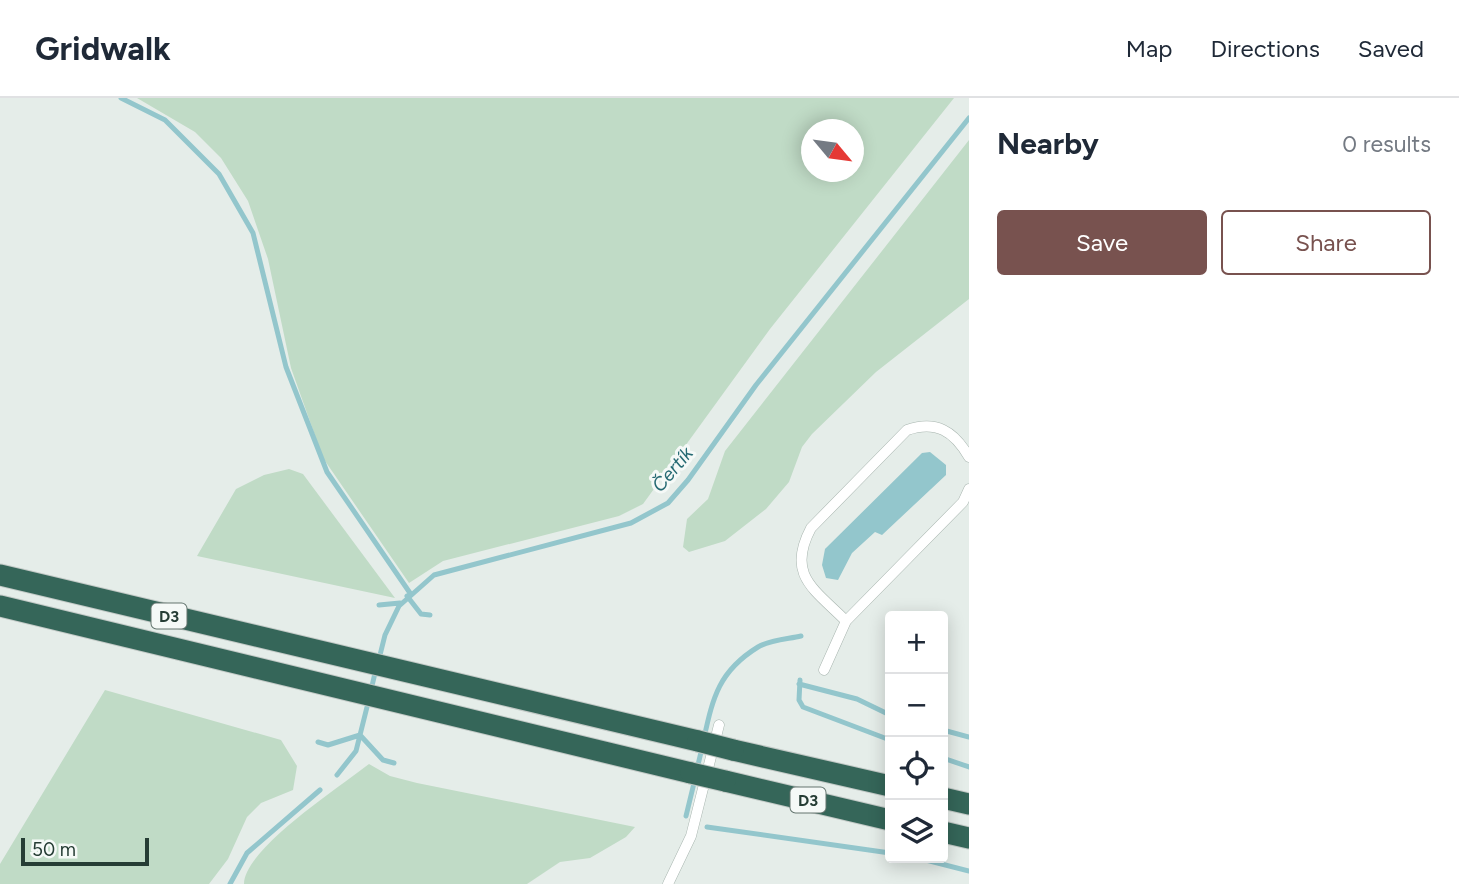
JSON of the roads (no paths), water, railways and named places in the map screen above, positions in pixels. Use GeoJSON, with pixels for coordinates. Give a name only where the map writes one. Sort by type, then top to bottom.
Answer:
{"type":"FeatureCollection","features":[{"type":"Feature","properties":{"kind":"highway","name":"D3"},"geometry":{"type":"LineString","coordinates":[[0,575],[885,785]]}},
{"type":"Feature","properties":{"kind":"highway","name":"D3"},"geometry":{"type":"LineString","coordinates":[[0,606],[885,819]]}},
{"type":"Feature","properties":{"kind":"highway"},"geometry":{"type":"LineString","coordinates":[[948,800],[969,804]]}},
{"type":"Feature","properties":{"kind":"highway"},"geometry":{"type":"LineString","coordinates":[[948,833],[969,838]]}},
{"type":"Feature","properties":{"kind":"lane"},"geometry":{"type":"LineString","coordinates":[[846,621],[812,587],[801,569],[801,548],[811,528],[907,430],[924,424],[941,428],[961,443],[969,457]]}},
{"type":"Feature","properties":{"kind":"lane"},"geometry":{"type":"LineString","coordinates":[[824,670],[846,621],[963,502],[969,489]]}},
{"type":"Feature","properties":{"kind":"lane"},"geometry":{"type":"LineString","coordinates":[[668,884],[691,836],[719,725]]}},
{"type":"Feature","properties":{"kind":"water"},"geometry":{"type":"Polygon","coordinates":[[[930,452],[946,465],[946,475],[882,535],[875,532],[852,553],[838,580],[826,578],[822,565],[825,549],[922,453],[930,452]]]}},
{"type":"Feature","properties":{"kind":"waterway"},"geometry":{"type":"LineString","coordinates":[[121,98],[165,120],[219,174],[253,233],[286,367],[327,472],[410,593]]}},
{"type":"Feature","properties":{"kind":"waterway","name":"Čertík"},"geometry":{"type":"LineString","coordinates":[[379,659],[385,635],[399,606],[434,575],[631,523],[668,503],[688,480],[756,385],[969,118]]}},
{"type":"Feature","properties":{"kind":"waterway"},"geometry":{"type":"LineString","coordinates":[[407,596],[421,614],[430,615]]}},
{"type":"Feature","properties":{"kind":"waterway"},"geometry":{"type":"LineString","coordinates":[[379,605],[400,603]]}},
{"type":"Feature","properties":{"kind":"waterway"},"geometry":{"type":"LineString","coordinates":[[704,738],[715,698],[734,666],[758,647],[801,636]]}},
{"type":"Feature","properties":{"kind":"waterway","name":"Čertík"},"geometry":{"type":"LineString","coordinates":[[371,690],[376,669]]}},
{"type":"Feature","properties":{"kind":"waterway"},"geometry":{"type":"LineString","coordinates":[[800,680],[799,700],[803,707],[885,738]]}},
{"type":"Feature","properties":{"kind":"waterway"},"geometry":{"type":"LineString","coordinates":[[799,684],[857,699],[885,713]]}},
{"type":"Feature","properties":{"kind":"waterway","name":"Čertík"},"geometry":{"type":"LineString","coordinates":[[337,775],[356,751],[369,699]]}},
{"type":"Feature","properties":{"kind":"waterway"},"geometry":{"type":"LineString","coordinates":[[948,731],[969,737]]}},
{"type":"Feature","properties":{"kind":"waterway","name":"Čertík"},"geometry":{"type":"LineString","coordinates":[[318,742],[328,745],[360,735],[383,760],[394,763]]}},
{"type":"Feature","properties":{"kind":"waterway"},"geometry":{"type":"LineString","coordinates":[[697,769],[702,748]]}},
{"type":"Feature","properties":{"kind":"waterway"},"geometry":{"type":"LineString","coordinates":[[948,760],[969,767]]}},
{"type":"Feature","properties":{"kind":"waterway"},"geometry":{"type":"LineString","coordinates":[[686,816],[695,779]]}},
{"type":"Feature","properties":{"kind":"waterway","name":"Čertík"},"geometry":{"type":"LineString","coordinates":[[230,884],[247,853],[320,790]]}},
{"type":"Feature","properties":{"kind":"waterway"},"geometry":{"type":"LineString","coordinates":[[707,827],[885,852]]}},
{"type":"Feature","properties":{"kind":"waterway"},"geometry":{"type":"LineString","coordinates":[[938,863],[969,871]]}}]}
